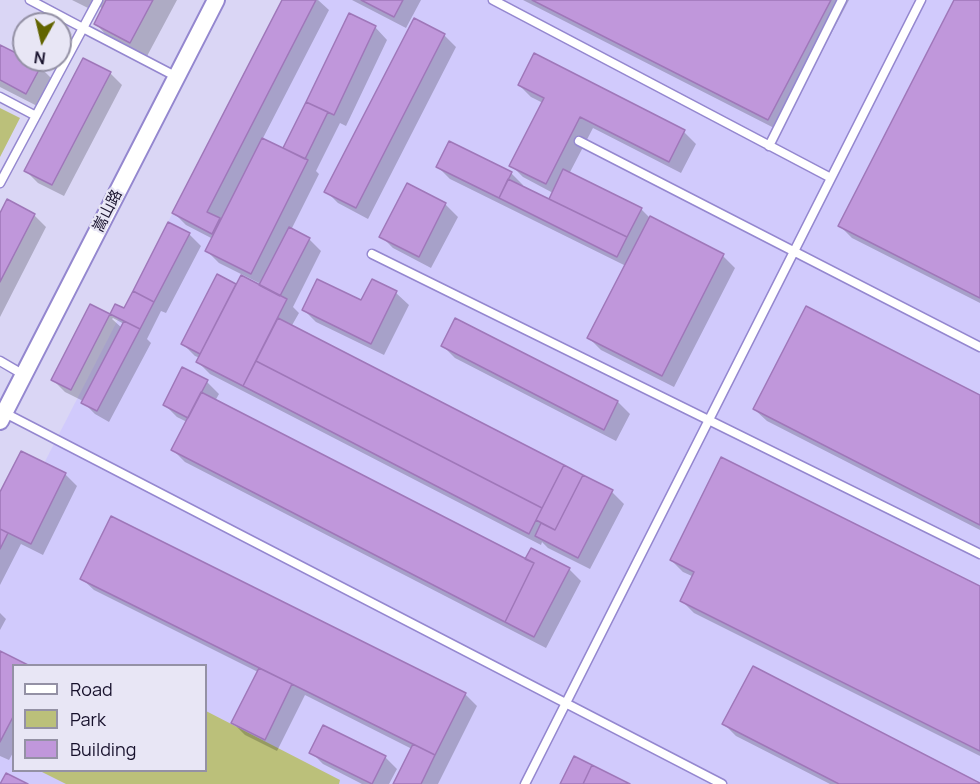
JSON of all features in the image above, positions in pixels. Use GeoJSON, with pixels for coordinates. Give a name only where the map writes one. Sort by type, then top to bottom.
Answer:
{"type":"FeatureCollection","features":[{"type":"Feature","properties":{"kind":"street","name":"嵩山路"},"geometry":{"type":"LineString","coordinates":[[172,75],[204,0]]}},
{"type":"Feature","properties":{"kind":"street","name":"嵩山路"},"geometry":{"type":"LineString","coordinates":[[1,411],[13,369],[172,75],[216,0]]}},
{"type":"Feature","properties":{"kind":"lane"},"geometry":{"type":"LineString","coordinates":[[30,0],[172,75]]}},
{"type":"Feature","properties":{"kind":"lane"},"geometry":{"type":"LineString","coordinates":[[0,183],[98,0]]}},
{"type":"Feature","properties":{"kind":"lane"},"geometry":{"type":"LineString","coordinates":[[493,0],[831,178]]}},
{"type":"Feature","properties":{"kind":"lane"},"geometry":{"type":"LineString","coordinates":[[769,146],[842,0]]}},
{"type":"Feature","properties":{"kind":"lane"},"geometry":{"type":"LineString","coordinates":[[525,784],[921,0]]}},
{"type":"Feature","properties":{"kind":"lane"},"geometry":{"type":"LineString","coordinates":[[0,97],[36,116]]}},
{"type":"Feature","properties":{"kind":"lane"},"geometry":{"type":"LineString","coordinates":[[579,141],[980,347]]}},
{"type":"Feature","properties":{"kind":"lane"},"geometry":{"type":"LineString","coordinates":[[372,254],[980,554]]}},
{"type":"Feature","properties":{"kind":"lane"},"geometry":{"type":"LineString","coordinates":[[1,411],[722,784]]}},
{"type":"Feature","properties":{"kind":"shaded area"},"geometry":{"type":"Polygon","coordinates":[[[282,0],[980,0],[980,784],[0,784],[0,549],[282,0]]]}},
{"type":"Feature","properties":{"kind":"green space"},"geometry":{"type":"Polygon","coordinates":[[[0,108],[20,118],[0,157],[0,108]]]}},
{"type":"Feature","properties":{"kind":"green space"},"geometry":{"type":"Polygon","coordinates":[[[207,712],[340,780],[339,784],[66,784],[42,772],[207,772],[207,712]]]}},
{"type":"Feature","properties":{"kind":"building"},"geometry":{"type":"Polygon","coordinates":[[[106,0],[153,0],[130,43],[94,24],[106,0]]]}},
{"type":"Feature","properties":{"kind":"building"},"geometry":{"type":"Polygon","coordinates":[[[282,0],[316,0],[207,212],[220,218],[212,234],[172,213],[282,0]]]}},
{"type":"Feature","properties":{"kind":"building"},"geometry":{"type":"Polygon","coordinates":[[[361,0],[403,0],[394,17],[361,0]]]}},
{"type":"Feature","properties":{"kind":"building"},"geometry":{"type":"Polygon","coordinates":[[[532,0],[831,0],[768,120],[532,0]]]}},
{"type":"Feature","properties":{"kind":"building"},"geometry":{"type":"Polygon","coordinates":[[[954,0],[980,0],[980,298],[838,226],[954,0]]]}},
{"type":"Feature","properties":{"kind":"building"},"geometry":{"type":"Polygon","coordinates":[[[349,13],[376,26],[334,115],[306,102],[349,13]]]}},
{"type":"Feature","properties":{"kind":"building"},"geometry":{"type":"Polygon","coordinates":[[[414,18],[445,34],[356,208],[324,192],[414,18]]]}},
{"type":"Feature","properties":{"kind":"building"},"geometry":{"type":"Polygon","coordinates":[[[0,45],[12,51],[12,72],[38,72],[26,94],[0,80],[0,45]]]}},
{"type":"Feature","properties":{"kind":"building"},"geometry":{"type":"Polygon","coordinates":[[[534,53],[685,130],[669,162],[580,117],[546,184],[509,166],[544,98],[518,85],[534,53]]]}},
{"type":"Feature","properties":{"kind":"building"},"geometry":{"type":"Polygon","coordinates":[[[83,58],[111,72],[52,185],[24,171],[83,58]]]}},
{"type":"Feature","properties":{"kind":"building"},"geometry":{"type":"Polygon","coordinates":[[[306,102],[328,112],[305,159],[283,148],[306,102]]]}},
{"type":"Feature","properties":{"kind":"building"},"geometry":{"type":"Polygon","coordinates":[[[262,138],[308,160],[251,274],[205,251],[262,138]]]}},
{"type":"Feature","properties":{"kind":"building"},"geometry":{"type":"Polygon","coordinates":[[[449,141],[512,172],[499,198],[436,167],[449,141]]]}},
{"type":"Feature","properties":{"kind":"building"},"geometry":{"type":"Polygon","coordinates":[[[563,169],[642,208],[627,237],[549,199],[563,169]]]}},
{"type":"Feature","properties":{"kind":"building"},"geometry":{"type":"Polygon","coordinates":[[[508,179],[627,237],[617,257],[499,198],[508,179]]]}},
{"type":"Feature","properties":{"kind":"building"},"geometry":{"type":"Polygon","coordinates":[[[407,183],[446,203],[419,257],[379,237],[407,183]]]}},
{"type":"Feature","properties":{"kind":"building"},"geometry":{"type":"Polygon","coordinates":[[[7,199],[35,214],[0,282],[0,213],[7,199]]]}},
{"type":"Feature","properties":{"kind":"building"},"geometry":{"type":"Polygon","coordinates":[[[650,216],[724,254],[662,376],[587,338],[650,216]]]}},
{"type":"Feature","properties":{"kind":"building"},"geometry":{"type":"Polygon","coordinates":[[[168,222],[190,233],[154,302],[133,291],[168,222]]]}},
{"type":"Feature","properties":{"kind":"building"},"geometry":{"type":"Polygon","coordinates":[[[289,227],[310,238],[280,296],[259,285],[289,227]]]}},
{"type":"Feature","properties":{"kind":"building"},"geometry":{"type":"Polygon","coordinates":[[[217,274],[236,284],[200,354],[181,344],[217,274]]]}},
{"type":"Feature","properties":{"kind":"building"},"geometry":{"type":"Polygon","coordinates":[[[241,275],[287,299],[243,386],[196,362],[241,275]]]}},
{"type":"Feature","properties":{"kind":"building"},"geometry":{"type":"Polygon","coordinates":[[[317,279],[361,300],[372,279],[397,291],[371,344],[302,310],[317,279]]]}},
{"type":"Feature","properties":{"kind":"building"},"geometry":{"type":"Polygon","coordinates":[[[133,291],[154,302],[140,329],[110,314],[115,304],[124,308],[133,291]]]}},
{"type":"Feature","properties":{"kind":"building"},"geometry":{"type":"Polygon","coordinates":[[[90,304],[110,314],[71,390],[51,380],[90,304]]]}},
{"type":"Feature","properties":{"kind":"building"},"geometry":{"type":"Polygon","coordinates":[[[806,306],[980,395],[980,525],[753,409],[806,306]]]}},
{"type":"Feature","properties":{"kind":"building"},"geometry":{"type":"Polygon","coordinates":[[[278,318],[564,465],[542,508],[256,361],[278,318]]]}},
{"type":"Feature","properties":{"kind":"building"},"geometry":{"type":"Polygon","coordinates":[[[455,318],[618,401],[604,430],[441,346],[455,318]]]}},
{"type":"Feature","properties":{"kind":"building"},"geometry":{"type":"Polygon","coordinates":[[[124,321],[140,329],[97,411],[81,403],[124,321]]]}},
{"type":"Feature","properties":{"kind":"building"},"geometry":{"type":"Polygon","coordinates":[[[256,361],[542,508],[529,534],[243,386],[256,361]]]}},
{"type":"Feature","properties":{"kind":"building"},"geometry":{"type":"Polygon","coordinates":[[[182,367],[208,380],[188,418],[163,405],[182,367]]]}},
{"type":"Feature","properties":{"kind":"building"},"geometry":{"type":"Polygon","coordinates":[[[201,392],[534,563],[505,622],[171,450],[201,392]]]}},
{"type":"Feature","properties":{"kind":"building"},"geometry":{"type":"Polygon","coordinates":[[[21,451],[66,473],[31,544],[0,529],[0,492],[21,451]]]}},
{"type":"Feature","properties":{"kind":"building"},"geometry":{"type":"Polygon","coordinates":[[[721,457],[980,586],[980,751],[680,601],[694,572],[670,560],[721,457]]]}},
{"type":"Feature","properties":{"kind":"building"},"geometry":{"type":"Polygon","coordinates":[[[564,465],[583,475],[555,530],[536,520],[564,465]]]}},
{"type":"Feature","properties":{"kind":"building"},"geometry":{"type":"Polygon","coordinates":[[[583,475],[613,490],[578,558],[535,536],[541,523],[555,530],[583,475]]]}},
{"type":"Feature","properties":{"kind":"building"},"geometry":{"type":"Polygon","coordinates":[[[111,516],[466,693],[435,755],[80,579],[111,516]]]}},
{"type":"Feature","properties":{"kind":"building"},"geometry":{"type":"Polygon","coordinates":[[[0,529],[8,533],[0,549],[0,529]]]}},
{"type":"Feature","properties":{"kind":"building"},"geometry":{"type":"Polygon","coordinates":[[[531,548],[570,568],[534,637],[505,622],[534,563],[525,559],[531,548]]]}},
{"type":"Feature","properties":{"kind":"building"},"geometry":{"type":"Polygon","coordinates":[[[0,651],[26,664],[12,664],[12,719],[0,742],[0,651]]]}},
{"type":"Feature","properties":{"kind":"building"},"geometry":{"type":"Polygon","coordinates":[[[753,666],[980,784],[839,784],[722,724],[753,666]]]}},
{"type":"Feature","properties":{"kind":"building"},"geometry":{"type":"Polygon","coordinates":[[[259,668],[292,684],[265,740],[231,723],[259,668]]]}},
{"type":"Feature","properties":{"kind":"building"},"geometry":{"type":"Polygon","coordinates":[[[323,725],[386,756],[372,784],[309,753],[323,725]]]}},
{"type":"Feature","properties":{"kind":"building"},"geometry":{"type":"Polygon","coordinates":[[[413,744],[435,755],[421,784],[393,784],[413,744]]]}},
{"type":"Feature","properties":{"kind":"building"},"geometry":{"type":"Polygon","coordinates":[[[574,756],[592,765],[583,784],[560,784],[574,756]]]}},
{"type":"Feature","properties":{"kind":"building"},"geometry":{"type":"Polygon","coordinates":[[[592,765],[630,784],[583,784],[592,765]]]}},
{"type":"Feature","properties":{"kind":"building"},"geometry":{"type":"Polygon","coordinates":[[[6,773],[28,784],[0,784],[6,773]]]}}]}
